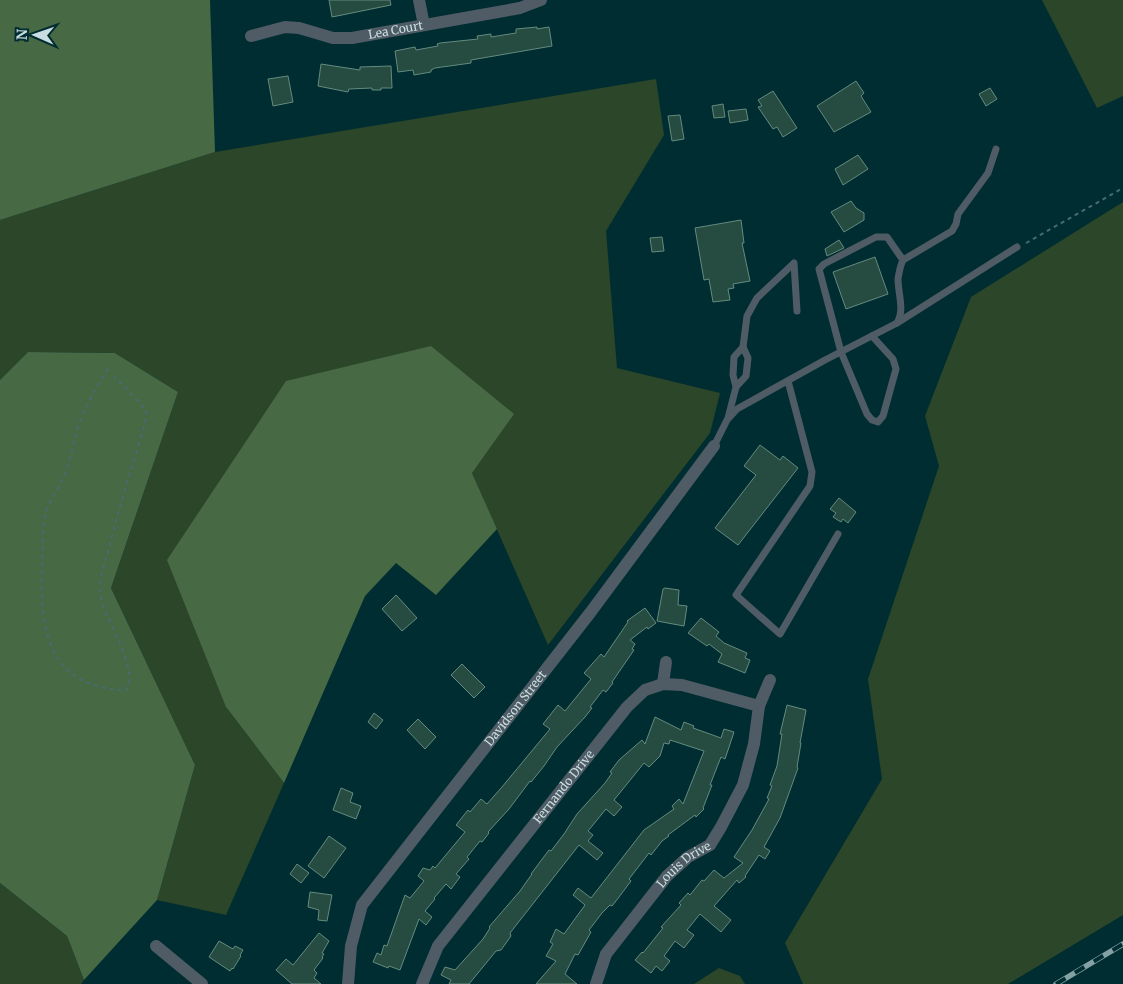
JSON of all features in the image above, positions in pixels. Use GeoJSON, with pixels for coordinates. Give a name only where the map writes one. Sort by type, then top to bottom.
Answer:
{"type":"FeatureCollection","features":[{"type":"Feature","properties":{"kind":"street"},"geometry":{"type":"LineString","coordinates":[[419,0],[424,25]]}},
{"type":"Feature","properties":{"kind":"street","name":"Lea Court"},"geometry":{"type":"LineString","coordinates":[[251,36],[285,27],[300,28],[333,38],[352,38],[520,8],[541,0]]}},
{"type":"Feature","properties":{"kind":"street","name":"Davidson Street"},"geometry":{"type":"LineString","coordinates":[[348,984],[351,946],[362,905],[590,613],[714,446]]}},
{"type":"Feature","properties":{"kind":"street"},"geometry":{"type":"LineString","coordinates":[[666,662],[663,684],[682,685],[759,706]]}},
{"type":"Feature","properties":{"kind":"street","name":"Louis Drive"},"geometry":{"type":"LineString","coordinates":[[596,984],[606,954],[667,876],[688,857],[710,845],[722,827],[743,785],[754,744],[759,706],[770,680]]}},
{"type":"Feature","properties":{"kind":"street","name":"Fernando Drive"},"geometry":{"type":"LineString","coordinates":[[422,984],[438,946],[627,707],[645,690],[663,684]]}},
{"type":"Feature","properties":{"kind":"street"},"geometry":{"type":"LineString","coordinates":[[156,946],[202,984]]}},
{"type":"Feature","properties":{"kind":"lane"},"geometry":{"type":"LineString","coordinates":[[897,323],[899,319],[900,298],[898,281],[903,260],[952,231],[958,214],[988,173],[996,149]]}},
{"type":"Feature","properties":{"kind":"lane"},"geometry":{"type":"LineString","coordinates":[[872,336],[893,359],[896,369],[883,416],[878,422],[872,420],[868,414],[841,352],[819,269],[824,264],[876,237],[887,237],[903,260]]}},
{"type":"Feature","properties":{"kind":"lane"},"geometry":{"type":"LineString","coordinates":[[727,420],[737,410],[897,323],[1017,247]]}},
{"type":"Feature","properties":{"kind":"lane"},"geometry":{"type":"LineString","coordinates":[[714,446],[727,420],[736,387],[746,376],[748,358],[743,347],[747,316],[757,298],[794,263],[798,311]]}},
{"type":"Feature","properties":{"kind":"lane"},"geometry":{"type":"LineString","coordinates":[[736,387],[732,375],[734,357],[743,347]]}},
{"type":"Feature","properties":{"kind":"lane"},"geometry":{"type":"LineString","coordinates":[[788,382],[812,472],[810,486],[736,595],[780,634],[838,534]]}},
{"type":"Feature","properties":{"kind":"path"},"geometry":{"type":"LineString","coordinates":[[1017,247],[1123,188]]}},
{"type":"Feature","properties":{"kind":"path"},"geometry":{"type":"LineString","coordinates":[[108,369],[93,392],[83,416],[65,473],[46,512],[40,598],[48,636],[60,664],[74,676],[92,684],[118,691],[126,690],[130,685],[130,677],[118,637],[103,604],[100,594],[100,582],[112,534],[145,424],[146,412],[141,404],[114,376]]}},
{"type":"Feature","properties":{"kind":"green space"},"geometry":{"type":"Polygon","coordinates":[[[0,0],[210,0],[215,152],[0,220],[0,0]]]}},
{"type":"Feature","properties":{"kind":"green space"},"geometry":{"type":"Polygon","coordinates":[[[1042,0],[1123,0],[1123,96],[1097,108],[1042,0]]]}},
{"type":"Feature","properties":{"kind":"green space"},"geometry":{"type":"Polygon","coordinates":[[[656,79],[664,135],[606,231],[617,368],[720,393],[710,433],[548,645],[472,473],[226,707],[284,783],[226,915],[157,900],[195,765],[111,588],[178,392],[115,353],[28,352],[0,380],[0,220],[215,152],[656,79]]]}},
{"type":"Feature","properties":{"kind":"green space"},"geometry":{"type":"Polygon","coordinates":[[[1123,202],[1123,915],[1008,984],[803,984],[785,943],[882,779],[868,679],[939,466],[925,416],[971,297],[1123,202]]]}},
{"type":"Feature","properties":{"kind":"green space"},"geometry":{"type":"Polygon","coordinates":[[[431,346],[514,414],[472,473],[497,529],[436,595],[396,563],[365,596],[284,783],[226,707],[167,560],[286,381],[431,346]]]}},
{"type":"Feature","properties":{"kind":"green space"},"geometry":{"type":"Polygon","coordinates":[[[28,352],[115,353],[178,392],[111,588],[195,765],[157,900],[84,980],[67,936],[0,883],[0,380],[28,352]]]}},
{"type":"Feature","properties":{"kind":"green space"},"geometry":{"type":"Polygon","coordinates":[[[0,883],[67,936],[84,980],[81,984],[0,984],[0,883]]]}},
{"type":"Feature","properties":{"kind":"green space"},"geometry":{"type":"Polygon","coordinates":[[[719,968],[740,976],[745,984],[694,984],[719,968]]]}},
{"type":"Feature","properties":{"kind":"building"},"geometry":{"type":"Polygon","coordinates":[[[329,0],[390,0],[391,5],[332,17],[329,0]]]}},
{"type":"Feature","properties":{"kind":"building"},"geometry":{"type":"Polygon","coordinates":[[[537,27],[537,29],[549,27],[552,46],[471,60],[471,63],[435,68],[431,72],[414,75],[413,70],[398,72],[395,51],[415,47],[416,50],[438,46],[437,44],[440,43],[478,39],[477,36],[491,34],[491,37],[516,33],[516,29],[537,27]]]}},
{"type":"Feature","properties":{"kind":"building"},"geometry":{"type":"Polygon","coordinates":[[[321,64],[360,70],[360,67],[391,66],[392,88],[381,88],[381,90],[372,90],[372,88],[349,89],[348,92],[318,86],[321,64]]]}},
{"type":"Feature","properties":{"kind":"building"},"geometry":{"type":"Polygon","coordinates":[[[288,76],[293,102],[273,106],[268,79],[288,76]]]}},
{"type":"Feature","properties":{"kind":"building"},"geometry":{"type":"Polygon","coordinates":[[[856,81],[864,93],[861,96],[871,112],[834,132],[817,106],[856,81]]]}},
{"type":"Feature","properties":{"kind":"building"},"geometry":{"type":"Polygon","coordinates":[[[990,88],[997,99],[986,106],[979,94],[990,88]]]}},
{"type":"Feature","properties":{"kind":"building"},"geometry":{"type":"Polygon","coordinates":[[[773,91],[797,128],[783,137],[777,127],[773,129],[758,107],[762,106],[758,100],[773,91]]]}},
{"type":"Feature","properties":{"kind":"building"},"geometry":{"type":"Polygon","coordinates":[[[723,104],[725,117],[714,118],[712,106],[723,104]]]}},
{"type":"Feature","properties":{"kind":"building"},"geometry":{"type":"Polygon","coordinates":[[[746,109],[748,120],[730,123],[728,111],[746,109]]]}},
{"type":"Feature","properties":{"kind":"building"},"geometry":{"type":"Polygon","coordinates":[[[680,115],[684,139],[672,141],[668,116],[680,115]]]}},
{"type":"Feature","properties":{"kind":"building"},"geometry":{"type":"Polygon","coordinates":[[[858,155],[868,169],[843,185],[835,169],[858,155]]]}},
{"type":"Feature","properties":{"kind":"building"},"geometry":{"type":"Polygon","coordinates":[[[851,201],[856,208],[864,213],[864,220],[844,232],[831,212],[851,201]]]}},
{"type":"Feature","properties":{"kind":"building"},"geometry":{"type":"Polygon","coordinates":[[[741,220],[744,243],[742,243],[750,281],[733,284],[734,288],[728,289],[730,300],[713,302],[709,279],[704,280],[695,228],[741,220]]]}},
{"type":"Feature","properties":{"kind":"building"},"geometry":{"type":"Polygon","coordinates":[[[662,237],[664,251],[652,252],[650,238],[662,237]]]}},
{"type":"Feature","properties":{"kind":"building"},"geometry":{"type":"Polygon","coordinates":[[[839,240],[844,248],[827,256],[825,249],[839,240]]]}},
{"type":"Feature","properties":{"kind":"building"},"geometry":{"type":"Polygon","coordinates":[[[875,257],[888,294],[846,309],[833,272],[875,257]]]}},
{"type":"Feature","properties":{"kind":"building"},"geometry":{"type":"Polygon","coordinates":[[[760,445],[780,460],[783,456],[798,468],[738,545],[715,528],[756,475],[744,466],[760,445]]]}},
{"type":"Feature","properties":{"kind":"building"},"geometry":{"type":"Polygon","coordinates":[[[839,498],[856,512],[848,523],[843,519],[841,522],[833,517],[836,513],[830,509],[839,498]]]}},
{"type":"Feature","properties":{"kind":"building"},"geometry":{"type":"Polygon","coordinates":[[[663,589],[679,590],[678,605],[687,606],[684,626],[657,621],[663,589]]]}},
{"type":"Feature","properties":{"kind":"building"},"geometry":{"type":"Polygon","coordinates":[[[396,595],[417,618],[402,631],[382,609],[396,595]]]}},
{"type":"Feature","properties":{"kind":"building"},"geometry":{"type":"Polygon","coordinates":[[[645,608],[656,623],[648,629],[647,627],[630,640],[635,644],[632,649],[634,650],[613,683],[606,692],[603,690],[585,717],[557,747],[544,766],[488,832],[482,842],[480,841],[467,857],[469,859],[456,874],[460,877],[451,889],[446,884],[434,898],[425,911],[432,917],[426,925],[419,919],[400,970],[373,962],[377,953],[381,955],[384,945],[387,946],[405,895],[410,898],[424,881],[418,876],[423,868],[430,870],[433,866],[435,868],[465,832],[456,825],[468,810],[470,812],[481,799],[487,804],[502,787],[550,729],[543,724],[558,705],[565,711],[591,679],[584,673],[601,654],[604,657],[627,621],[645,608]]]}},
{"type":"Feature","properties":{"kind":"building"},"geometry":{"type":"Polygon","coordinates":[[[701,618],[719,632],[716,636],[724,643],[747,653],[745,658],[750,660],[745,673],[718,662],[722,654],[709,644],[707,646],[688,633],[701,618]]]}},
{"type":"Feature","properties":{"kind":"building"},"geometry":{"type":"Polygon","coordinates":[[[462,664],[485,687],[474,698],[451,675],[462,664]]]}},
{"type":"Feature","properties":{"kind":"building"},"geometry":{"type":"Polygon","coordinates":[[[787,705],[806,710],[798,768],[780,818],[764,847],[770,851],[765,859],[759,855],[746,877],[739,883],[737,880],[714,906],[731,920],[721,932],[700,914],[687,930],[694,935],[684,948],[675,941],[664,956],[670,961],[662,971],[656,966],[651,973],[635,960],[643,953],[663,928],[661,927],[681,905],[679,903],[688,893],[690,895],[702,880],[704,881],[714,870],[724,878],[743,863],[734,857],[769,799],[767,798],[777,766],[782,734],[780,734],[787,705]]]}},
{"type":"Feature","properties":{"kind":"building"},"geometry":{"type":"Polygon","coordinates":[[[374,713],[383,720],[376,729],[368,722],[374,713]]]}},
{"type":"Feature","properties":{"kind":"building"},"geometry":{"type":"Polygon","coordinates":[[[655,717],[681,730],[684,722],[694,726],[693,728],[721,738],[724,729],[734,732],[725,759],[721,757],[710,785],[712,785],[704,809],[696,817],[695,815],[668,835],[651,855],[649,853],[629,879],[631,881],[612,906],[610,905],[602,913],[589,930],[591,932],[578,955],[575,954],[565,974],[577,984],[536,984],[556,961],[546,956],[553,944],[550,942],[556,929],[564,934],[585,905],[573,895],[578,888],[591,898],[644,830],[674,809],[672,806],[679,799],[683,804],[704,751],[670,740],[669,744],[664,743],[660,756],[649,767],[644,763],[614,800],[622,807],[614,816],[606,809],[588,831],[593,835],[588,841],[603,853],[597,860],[579,845],[510,933],[511,936],[501,950],[496,951],[469,984],[449,984],[451,980],[441,975],[445,967],[455,970],[483,939],[489,927],[520,891],[577,814],[605,783],[619,760],[642,740],[645,744],[655,717]]]}},
{"type":"Feature","properties":{"kind":"building"},"geometry":{"type":"Polygon","coordinates":[[[418,719],[436,737],[425,749],[407,730],[418,719]]]}},
{"type":"Feature","properties":{"kind":"building"},"geometry":{"type":"Polygon","coordinates":[[[341,788],[353,793],[350,802],[361,806],[356,819],[333,810],[341,788]]]}},
{"type":"Feature","properties":{"kind":"building"},"geometry":{"type":"Polygon","coordinates":[[[329,836],[346,848],[324,878],[308,866],[329,836]]]}},
{"type":"Feature","properties":{"kind":"building"},"geometry":{"type":"Polygon","coordinates":[[[297,864],[309,873],[301,883],[290,874],[297,864]]]}},
{"type":"Feature","properties":{"kind":"building"},"geometry":{"type":"Polygon","coordinates":[[[310,892],[332,895],[327,921],[318,920],[319,910],[308,907],[310,892]]]}},
{"type":"Feature","properties":{"kind":"building"},"geometry":{"type":"Polygon","coordinates":[[[319,933],[329,941],[322,953],[324,954],[323,958],[314,970],[317,973],[314,978],[321,984],[292,984],[276,970],[286,959],[293,965],[319,933]]]}},
{"type":"Feature","properties":{"kind":"building"},"geometry":{"type":"Polygon","coordinates":[[[219,941],[233,949],[235,946],[243,950],[230,971],[209,957],[219,941]]]}},
{"type":"Feature","properties":{"kind":"railway"},"geometry":{"type":"LineString","coordinates":[[1056,984],[1123,944]]}}]}
